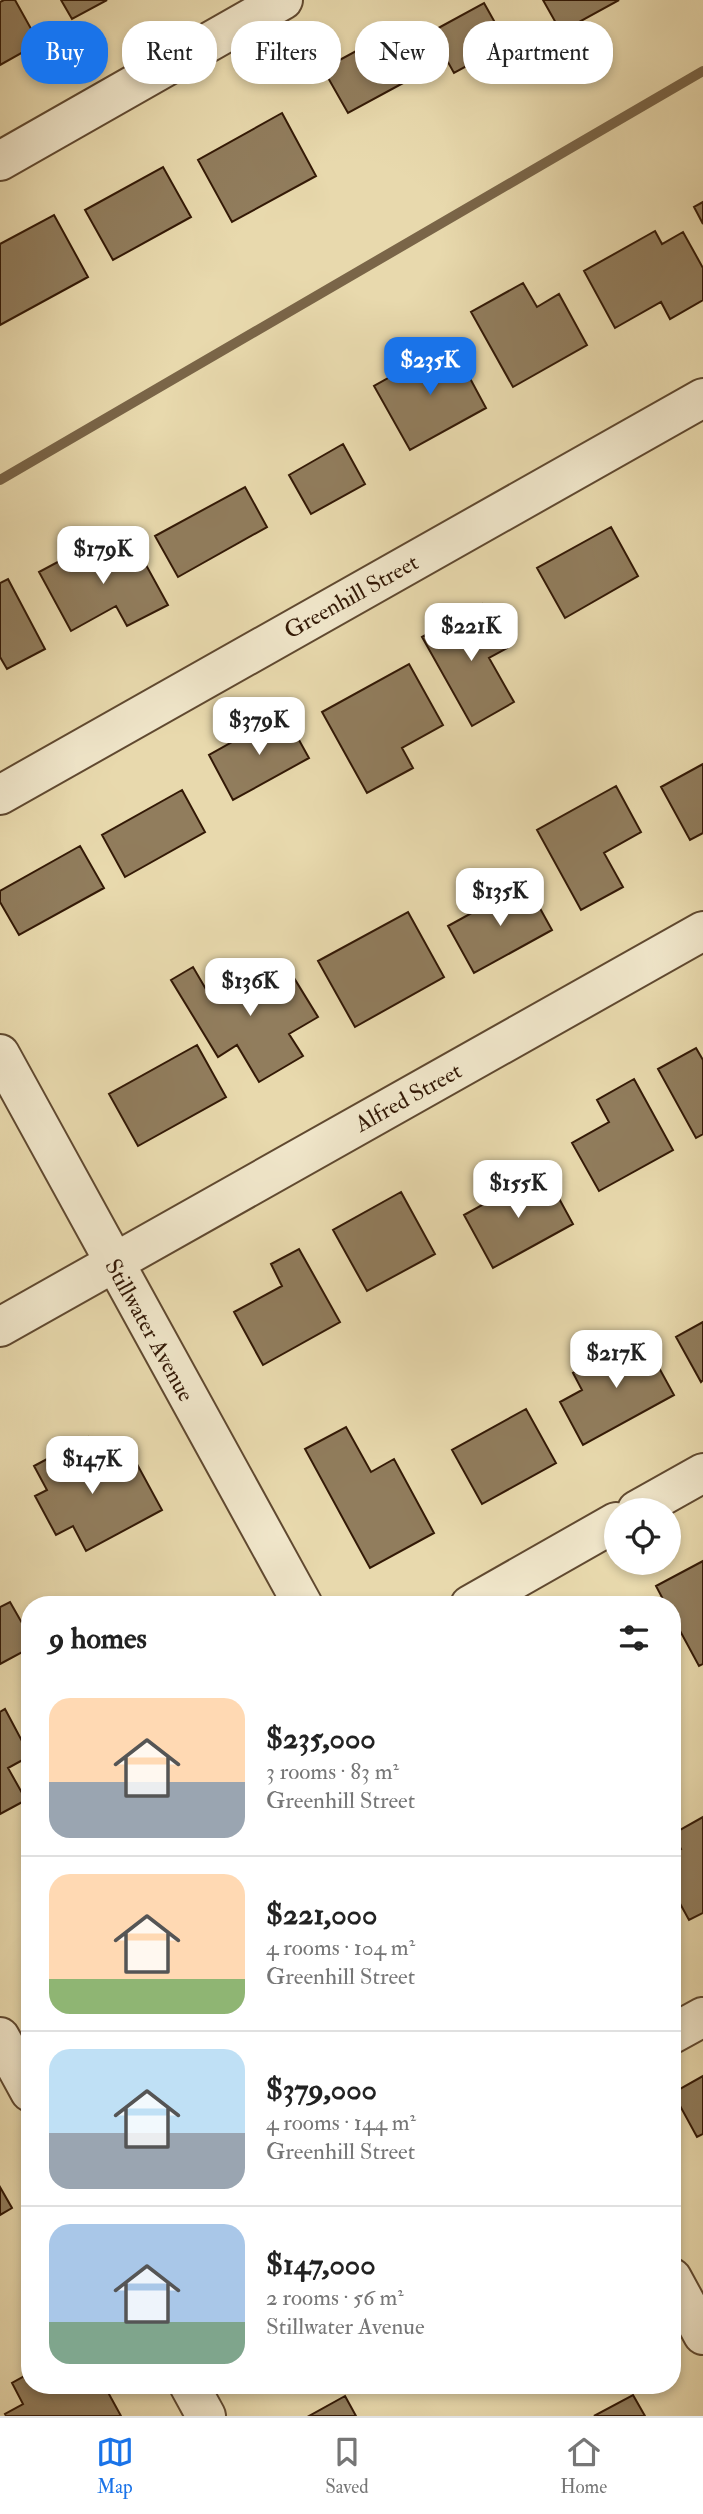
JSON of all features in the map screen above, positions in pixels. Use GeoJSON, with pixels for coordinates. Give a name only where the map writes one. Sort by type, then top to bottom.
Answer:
{"type":"FeatureCollection","features":[{"type":"Feature","properties":{"kind":"street"},"geometry":{"type":"LineString","coordinates":[[0,161],[283,0]]}},
{"type":"Feature","properties":{"kind":"street","name":"Greenhill Street"},"geometry":{"type":"LineString","coordinates":[[0,795],[703,398]]}},
{"type":"Feature","properties":{"kind":"street","name":"Alfred Street"},"geometry":{"type":"LineString","coordinates":[[0,1327],[703,931]]}},
{"type":"Feature","properties":{"kind":"street","name":"Stillwater Avenue"},"geometry":{"type":"LineString","coordinates":[[0,1054],[298,1596]]}},
{"type":"Feature","properties":{"kind":"street"},"geometry":{"type":"LineString","coordinates":[[658,1498],[703,1473]]}},
{"type":"Feature","properties":{"kind":"street"},"geometry":{"type":"LineString","coordinates":[[486,1596],[604,1529]]}},
{"type":"Feature","properties":{"kind":"street"},"geometry":{"type":"LineString","coordinates":[[681,2029],[703,2017]]}},
{"type":"Feature","properties":{"kind":"street"},"geometry":{"type":"LineString","coordinates":[[0,2037],[21,2076]]}},
{"type":"Feature","properties":{"kind":"street"},"geometry":{"type":"LineString","coordinates":[[681,2295],[703,2335]]}},
{"type":"Feature","properties":{"kind":"street"},"geometry":{"type":"LineString","coordinates":[[194,2394],[205,2416]]}},
{"type":"Feature","properties":{"kind":"building"},"geometry":{"type":"Polygon","coordinates":[[[15,0],[27,21],[21,21],[21,53],[0,65],[0,2],[15,0]]]}},
{"type":"Feature","properties":{"kind":"building"},"geometry":{"type":"Polygon","coordinates":[[[61,0],[107,0],[72,19],[61,0]]]}},
{"type":"Feature","properties":{"kind":"building"},"geometry":{"type":"Polygon","coordinates":[[[543,0],[619,0],[581,21],[555,21],[543,0]]]}},
{"type":"Feature","properties":{"kind":"building"},"geometry":{"type":"Polygon","coordinates":[[[484,3],[494,21],[463,21],[463,68],[454,73],[449,64],[449,22],[484,3]]]}},
{"type":"Feature","properties":{"kind":"building"},"geometry":{"type":"Polygon","coordinates":[[[355,52],[355,84],[401,84],[348,113],[332,84],[341,84],[341,59],[355,52]]]}},
{"type":"Feature","properties":{"kind":"building"},"geometry":{"type":"Polygon","coordinates":[[[282,113],[316,176],[232,222],[198,160],[282,113]]]}},
{"type":"Feature","properties":{"kind":"building"},"geometry":{"type":"Polygon","coordinates":[[[163,167],[191,217],[113,260],[85,210],[163,167]]]}},
{"type":"Feature","properties":{"kind":"building"},"geometry":{"type":"Polygon","coordinates":[[[703,202],[703,224],[694,207],[703,202]]]}},
{"type":"Feature","properties":{"kind":"building"},"geometry":{"type":"Polygon","coordinates":[[[54,215],[88,277],[0,325],[0,244],[54,215]]]}},
{"type":"Feature","properties":{"kind":"building"},"geometry":{"type":"Polygon","coordinates":[[[655,231],[662,244],[683,232],[703,268],[703,300],[670,319],[661,302],[615,328],[584,271],[655,231]]]}},
{"type":"Feature","properties":{"kind":"building"},"geometry":{"type":"Polygon","coordinates":[[[523,283],[537,307],[559,294],[587,345],[513,387],[471,312],[523,283]]]}},
{"type":"Feature","properties":{"kind":"building"},"geometry":{"type":"Polygon","coordinates":[[[451,343],[486,408],[410,450],[374,386],[451,343]]]}},
{"type":"Feature","properties":{"kind":"building"},"geometry":{"type":"Polygon","coordinates":[[[343,444],[365,484],[311,514],[289,475],[343,444]]]}},
{"type":"Feature","properties":{"kind":"building"},"geometry":{"type":"Polygon","coordinates":[[[245,487],[267,527],[178,577],[155,536],[245,487]]]}},
{"type":"Feature","properties":{"kind":"building"},"geometry":{"type":"Polygon","coordinates":[[[611,527],[638,576],[565,618],[537,568],[611,527]]]}},
{"type":"Feature","properties":{"kind":"building"},"geometry":{"type":"Polygon","coordinates":[[[95,542],[104,560],[134,543],[168,605],[127,626],[116,606],[71,631],[39,572],[95,542]]]}},
{"type":"Feature","properties":{"kind":"building"},"geometry":{"type":"Polygon","coordinates":[[[8,579],[45,649],[7,669],[0,657],[0,583],[8,579]]]}},
{"type":"Feature","properties":{"kind":"building"},"geometry":{"type":"Polygon","coordinates":[[[482,604],[507,648],[489,658],[514,702],[472,726],[422,637],[482,604]]]}},
{"type":"Feature","properties":{"kind":"building"},"geometry":{"type":"Polygon","coordinates":[[[409,664],[443,725],[402,748],[413,768],[367,793],[322,712],[409,664]]]}},
{"type":"Feature","properties":{"kind":"building"},"geometry":{"type":"Polygon","coordinates":[[[284,713],[309,758],[233,800],[209,755],[284,713]]]}},
{"type":"Feature","properties":{"kind":"building"},"geometry":{"type":"Polygon","coordinates":[[[703,764],[703,833],[690,840],[661,787],[703,764]]]}},
{"type":"Feature","properties":{"kind":"building"},"geometry":{"type":"Polygon","coordinates":[[[616,786],[641,832],[604,853],[623,887],[581,910],[537,830],[616,786]]]}},
{"type":"Feature","properties":{"kind":"building"},"geometry":{"type":"Polygon","coordinates":[[[182,790],[205,832],[125,877],[102,835],[182,790]]]}},
{"type":"Feature","properties":{"kind":"building"},"geometry":{"type":"Polygon","coordinates":[[[80,846],[104,888],[19,935],[0,902],[0,891],[80,846]]]}},
{"type":"Feature","properties":{"kind":"building"},"geometry":{"type":"Polygon","coordinates":[[[526,883],[552,930],[474,973],[448,926],[526,883]]]}},
{"type":"Feature","properties":{"kind":"building"},"geometry":{"type":"Polygon","coordinates":[[[408,912],[444,977],[355,1027],[318,961],[408,912]]]}},
{"type":"Feature","properties":{"kind":"building"},"geometry":{"type":"Polygon","coordinates":[[[260,965],[275,990],[294,978],[318,1017],[289,1034],[303,1056],[259,1082],[237,1045],[218,1057],[171,980],[193,967],[210,996],[260,965]]]}},
{"type":"Feature","properties":{"kind":"building"},"geometry":{"type":"Polygon","coordinates":[[[197,1045],[226,1097],[138,1146],[109,1094],[197,1045]]]}},
{"type":"Feature","properties":{"kind":"building"},"geometry":{"type":"Polygon","coordinates":[[[696,1048],[703,1060],[703,1134],[696,1138],[658,1069],[696,1048]]]}},
{"type":"Feature","properties":{"kind":"building"},"geometry":{"type":"Polygon","coordinates":[[[634,1079],[673,1150],[599,1191],[572,1143],[609,1122],[597,1100],[634,1079]]]}},
{"type":"Feature","properties":{"kind":"building"},"geometry":{"type":"Polygon","coordinates":[[[544,1171],[573,1224],[493,1268],[464,1215],[544,1171]]]}},
{"type":"Feature","properties":{"kind":"building"},"geometry":{"type":"Polygon","coordinates":[[[401,1192],[435,1254],[367,1291],[333,1230],[401,1192]]]}},
{"type":"Feature","properties":{"kind":"building"},"geometry":{"type":"Polygon","coordinates":[[[299,1249],[340,1322],[263,1365],[234,1312],[282,1286],[271,1264],[299,1249]]]}},
{"type":"Feature","properties":{"kind":"building"},"geometry":{"type":"Polygon","coordinates":[[[703,1322],[703,1380],[701,1382],[676,1337],[703,1322]]]}},
{"type":"Feature","properties":{"kind":"building"},"geometry":{"type":"Polygon","coordinates":[[[641,1335],[674,1395],[583,1445],[560,1402],[582,1390],[573,1373],[641,1335]]]}},
{"type":"Feature","properties":{"kind":"building"},"geometry":{"type":"Polygon","coordinates":[[[526,1409],[556,1463],[482,1504],[452,1450],[526,1409]]]}},
{"type":"Feature","properties":{"kind":"building"},"geometry":{"type":"Polygon","coordinates":[[[346,1427],[371,1472],[394,1459],[434,1533],[370,1568],[305,1449],[346,1427]]]}},
{"type":"Feature","properties":{"kind":"building"},"geometry":{"type":"Polygon","coordinates":[[[88,1437],[110,1479],[137,1464],[162,1510],[86,1551],[73,1526],[56,1535],[35,1496],[47,1490],[34,1466],[88,1437]]]}},
{"type":"Feature","properties":{"kind":"building"},"geometry":{"type":"Polygon","coordinates":[[[703,1561],[703,1664],[699,1666],[681,1633],[681,1596],[661,1596],[656,1586],[703,1561]]]}},
{"type":"Feature","properties":{"kind":"building"},"geometry":{"type":"Polygon","coordinates":[[[10,1602],[21,1621],[21,1653],[0,1664],[0,1607],[10,1602]]]}},
{"type":"Feature","properties":{"kind":"building"},"geometry":{"type":"Polygon","coordinates":[[[5,1709],[21,1739],[21,1761],[8,1768],[21,1791],[21,1803],[0,1814],[0,1712],[5,1709]]]}},
{"type":"Feature","properties":{"kind":"building"},"geometry":{"type":"Polygon","coordinates":[[[703,1817],[703,1913],[689,1920],[681,1905],[681,1829],[703,1817]]]}},
{"type":"Feature","properties":{"kind":"building"},"geometry":{"type":"Polygon","coordinates":[[[703,2076],[703,2134],[697,2137],[681,2108],[681,2088],[703,2076]]]}},
{"type":"Feature","properties":{"kind":"building"},"geometry":{"type":"Polygon","coordinates":[[[0,2187],[12,2208],[0,2215],[0,2187]]]}},
{"type":"Feature","properties":{"kind":"building"},"geometry":{"type":"Polygon","coordinates":[[[21,2378],[21,2394],[109,2394],[121,2416],[6,2416],[5,2414],[23,2404],[12,2383],[21,2378]]]}},
{"type":"Feature","properties":{"kind":"building"},"geometry":{"type":"Polygon","coordinates":[[[633,2395],[645,2416],[594,2416],[633,2395]]]}},
{"type":"Feature","properties":{"kind":"building"},"geometry":{"type":"Polygon","coordinates":[[[345,2396],[356,2416],[309,2416],[345,2396]]]}},
{"type":"Feature","properties":{"kind":"waterway"},"geometry":{"type":"LineString","coordinates":[[0,480],[703,71]]}}]}
